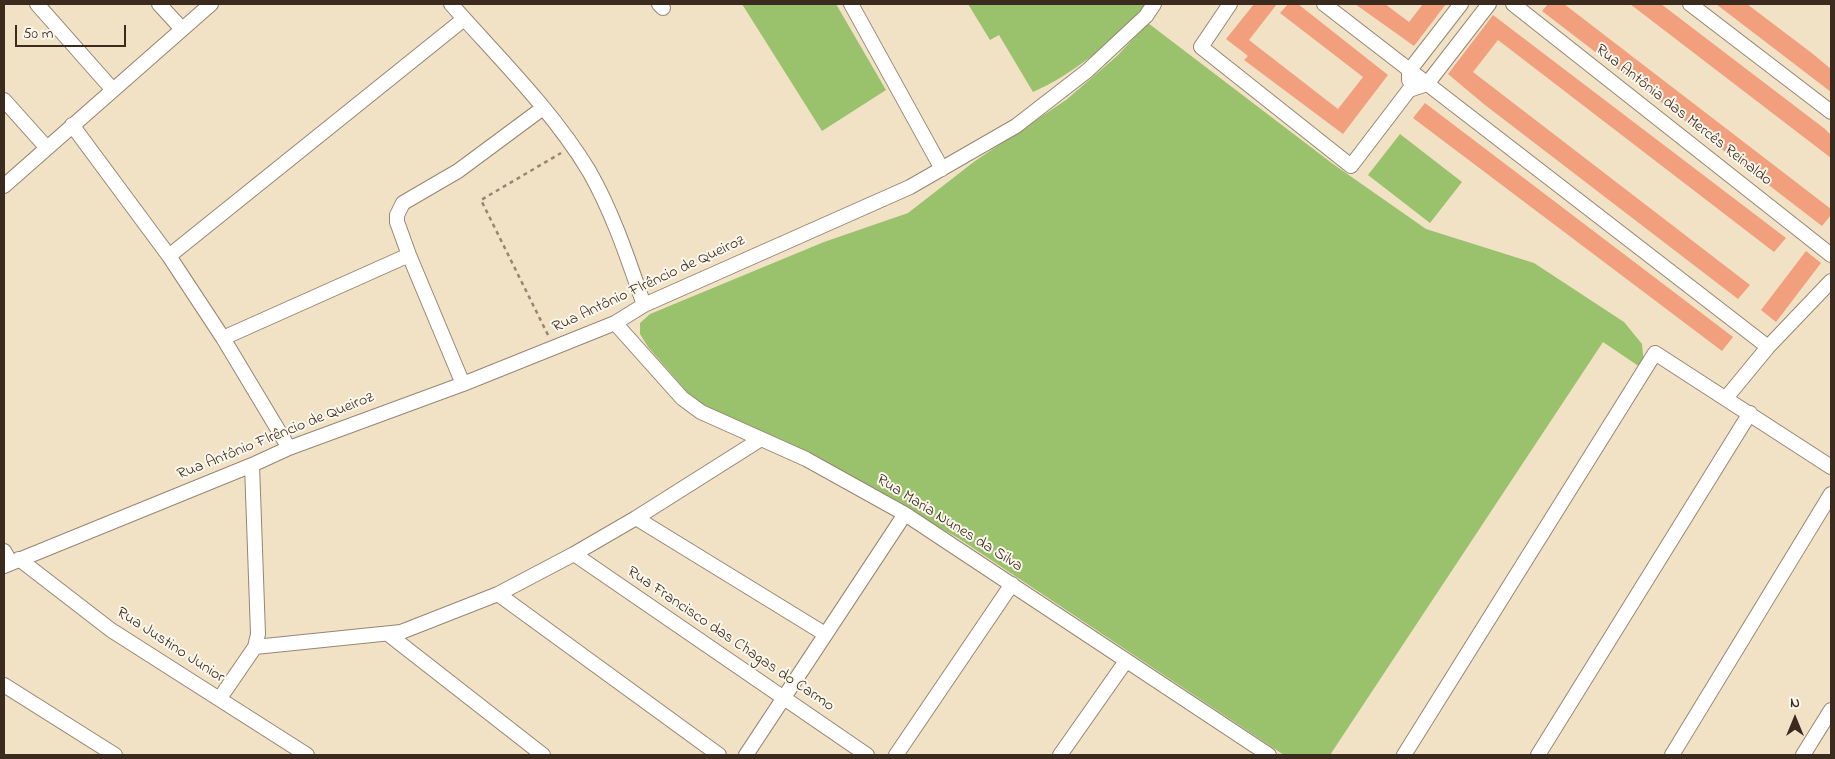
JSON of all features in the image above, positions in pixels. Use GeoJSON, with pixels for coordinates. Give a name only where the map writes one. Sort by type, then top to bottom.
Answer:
{"type":"FeatureCollection","features":[{"type":"Feature","properties":{"kind":"street"},"geometry":{"type":"LineString","coordinates":[[37,4],[113,90]]}},
{"type":"Feature","properties":{"kind":"street"},"geometry":{"type":"LineString","coordinates":[[159,4],[182,29]]}},
{"type":"Feature","properties":{"kind":"street"},"geometry":{"type":"LineString","coordinates":[[4,186],[211,4]]}},
{"type":"Feature","properties":{"kind":"street"},"geometry":{"type":"LineString","coordinates":[[451,4],[543,108],[588,170],[610,212],[644,304]]}},
{"type":"Feature","properties":{"kind":"street"},"geometry":{"type":"LineString","coordinates":[[850,4],[942,169]]}},
{"type":"Feature","properties":{"kind":"street","name":"Rua Antônio Flrêncio de Queiroz"},"geometry":{"type":"LineString","coordinates":[[11,563],[252,465],[289,448],[463,384],[616,323],[644,304],[910,187],[1016,126],[1087,71],[1146,16],[1154,4]]}},
{"type":"Feature","properties":{"kind":"street"},"geometry":{"type":"LineString","coordinates":[[1230,4],[1201,47],[1351,166],[1410,90],[1426,84],[1489,4]]}},
{"type":"Feature","properties":{"kind":"street"},"geometry":{"type":"LineString","coordinates":[[1324,4],[1768,347]]}},
{"type":"Feature","properties":{"kind":"street"},"geometry":{"type":"LineString","coordinates":[[1410,90],[1409,70],[1461,4]]}},
{"type":"Feature","properties":{"kind":"street","name":"Rua Antônia das Mercês Reinaldo"},"geometry":{"type":"LineString","coordinates":[[1513,4],[1831,255]]}},
{"type":"Feature","properties":{"kind":"street"},"geometry":{"type":"LineString","coordinates":[[1690,4],[1831,112]]}},
{"type":"Feature","properties":{"kind":"street"},"geometry":{"type":"LineString","coordinates":[[169,256],[464,19]]}},
{"type":"Feature","properties":{"kind":"street"},"geometry":{"type":"LineString","coordinates":[[4,100],[47,148]]}},
{"type":"Feature","properties":{"kind":"street"},"geometry":{"type":"LineString","coordinates":[[463,384],[397,222],[399,208],[403,203],[458,171],[543,108]]}},
{"type":"Feature","properties":{"kind":"street"},"geometry":{"type":"LineString","coordinates":[[72,125],[169,256],[223,338],[289,448]]}},
{"type":"Feature","properties":{"kind":"street"},"geometry":{"type":"LineString","coordinates":[[223,338],[409,255]]}},
{"type":"Feature","properties":{"kind":"street"},"geometry":{"type":"LineString","coordinates":[[1726,398],[1768,347],[1831,281]]}},
{"type":"Feature","properties":{"kind":"street","name":"Rua Maria Nunes da Silva"},"geometry":{"type":"LineString","coordinates":[[616,323],[682,398],[707,416],[806,459],[905,514],[1126,661],[1252,750],[1269,755]]}},
{"type":"Feature","properties":{"kind":"street"},"geometry":{"type":"LineString","coordinates":[[1404,755],[1655,354],[1831,467]]}},
{"type":"Feature","properties":{"kind":"street"},"geometry":{"type":"LineString","coordinates":[[1538,755],[1750,414]]}},
{"type":"Feature","properties":{"kind":"street"},"geometry":{"type":"LineString","coordinates":[[255,647],[388,634],[407,630],[498,594],[574,554],[636,518],[761,440]]}},
{"type":"Feature","properties":{"kind":"street"},"geometry":{"type":"LineString","coordinates":[[220,698],[255,647],[258,622],[252,465]]}},
{"type":"Feature","properties":{"kind":"street"},"geometry":{"type":"LineString","coordinates":[[1672,755],[1831,494]]}},
{"type":"Feature","properties":{"kind":"street"},"geometry":{"type":"LineString","coordinates":[[746,755],[783,696],[905,514]]}},
{"type":"Feature","properties":{"kind":"street"},"geometry":{"type":"LineString","coordinates":[[636,518],[825,634]]}},
{"type":"Feature","properties":{"kind":"street"},"geometry":{"type":"LineString","coordinates":[[4,551],[11,563]]}},
{"type":"Feature","properties":{"kind":"street","name":"Rua Francisco das Chagas do Carmo"},"geometry":{"type":"LineString","coordinates":[[574,554],[867,755]]}},
{"type":"Feature","properties":{"kind":"street","name":"Rua Justino Junior"},"geometry":{"type":"LineString","coordinates":[[11,563],[111,630],[307,755]]}},
{"type":"Feature","properties":{"kind":"street"},"geometry":{"type":"LineString","coordinates":[[896,755],[1012,584]]}},
{"type":"Feature","properties":{"kind":"street"},"geometry":{"type":"LineString","coordinates":[[498,594],[719,755]]}},
{"type":"Feature","properties":{"kind":"street"},"geometry":{"type":"LineString","coordinates":[[388,634],[543,755]]}},
{"type":"Feature","properties":{"kind":"street"},"geometry":{"type":"LineString","coordinates":[[1060,755],[1126,661]]}},
{"type":"Feature","properties":{"kind":"street"},"geometry":{"type":"LineString","coordinates":[[4,685],[115,755]]}},
{"type":"Feature","properties":{"kind":"street"},"geometry":{"type":"LineString","coordinates":[[1802,755],[1831,710]]}},
{"type":"Feature","properties":{"kind":"path"},"geometry":{"type":"LineString","coordinates":[[554,348],[481,200],[571,147]]}},
{"type":"Feature","properties":{"kind":"green space"},"geometry":{"type":"Polygon","coordinates":[[[742,4],[836,4],[886,90],[822,131],[742,4]]]}},
{"type":"Feature","properties":{"kind":"green space"},"geometry":{"type":"Polygon","coordinates":[[[968,4],[1147,4],[1125,28],[1095,54],[1063,76],[1033,92],[999,35],[990,40],[968,4]]]}},
{"type":"Feature","properties":{"kind":"green space"},"geometry":{"type":"Polygon","coordinates":[[[1148,23],[1333,164],[1426,229],[1534,263],[1624,322],[1642,344],[1644,364],[1640,367],[1603,342],[1330,755],[1284,755],[958,538],[783,440],[721,417],[694,400],[648,347],[640,334],[640,323],[650,314],[824,242],[908,213],[975,161],[1066,100],[1117,56],[1148,23]]]}},
{"type":"Feature","properties":{"kind":"green space"},"geometry":{"type":"Polygon","coordinates":[[[1400,134],[1462,182],[1430,223],[1368,175],[1400,134]]]}},
{"type":"Feature","properties":{"kind":"building"},"geometry":{"type":"Polygon","coordinates":[[[1254,4],[1277,4],[1249,40],[1338,109],[1363,77],[1280,13],[1288,4],[1298,4],[1388,75],[1343,134],[1244,60],[1248,56],[1226,39],[1254,4]]]}},
{"type":"Feature","properties":{"kind":"building"},"geometry":{"type":"Polygon","coordinates":[[[1355,4],[1385,4],[1409,22],[1423,4],[1446,4],[1414,46],[1355,4]]]}},
{"type":"Feature","properties":{"kind":"building"},"geometry":{"type":"Polygon","coordinates":[[[1548,4],[1564,4],[1831,209],[1831,215],[1822,226],[1542,11],[1548,4]]]}},
{"type":"Feature","properties":{"kind":"building"},"geometry":{"type":"Polygon","coordinates":[[[1630,4],[1661,4],[1825,129],[1831,135],[1831,158],[1630,4]]]}},
{"type":"Feature","properties":{"kind":"building"},"geometry":{"type":"Polygon","coordinates":[[[1716,4],[1747,4],[1813,54],[1831,69],[1831,92],[1716,4]]]}},
{"type":"Feature","properties":{"kind":"building"},"geometry":{"type":"Polygon","coordinates":[[[1493,15],[1786,238],[1774,252],[1498,40],[1473,72],[1750,285],[1738,299],[1485,105],[1448,74],[1493,15]]]}},
{"type":"Feature","properties":{"kind":"building"},"geometry":{"type":"Polygon","coordinates":[[[1425,103],[1733,337],[1722,351],[1413,118],[1425,103]]]}},
{"type":"Feature","properties":{"kind":"building"},"geometry":{"type":"Polygon","coordinates":[[[1806,251],[1821,263],[1776,322],[1761,310],[1806,251]]]}}]}
